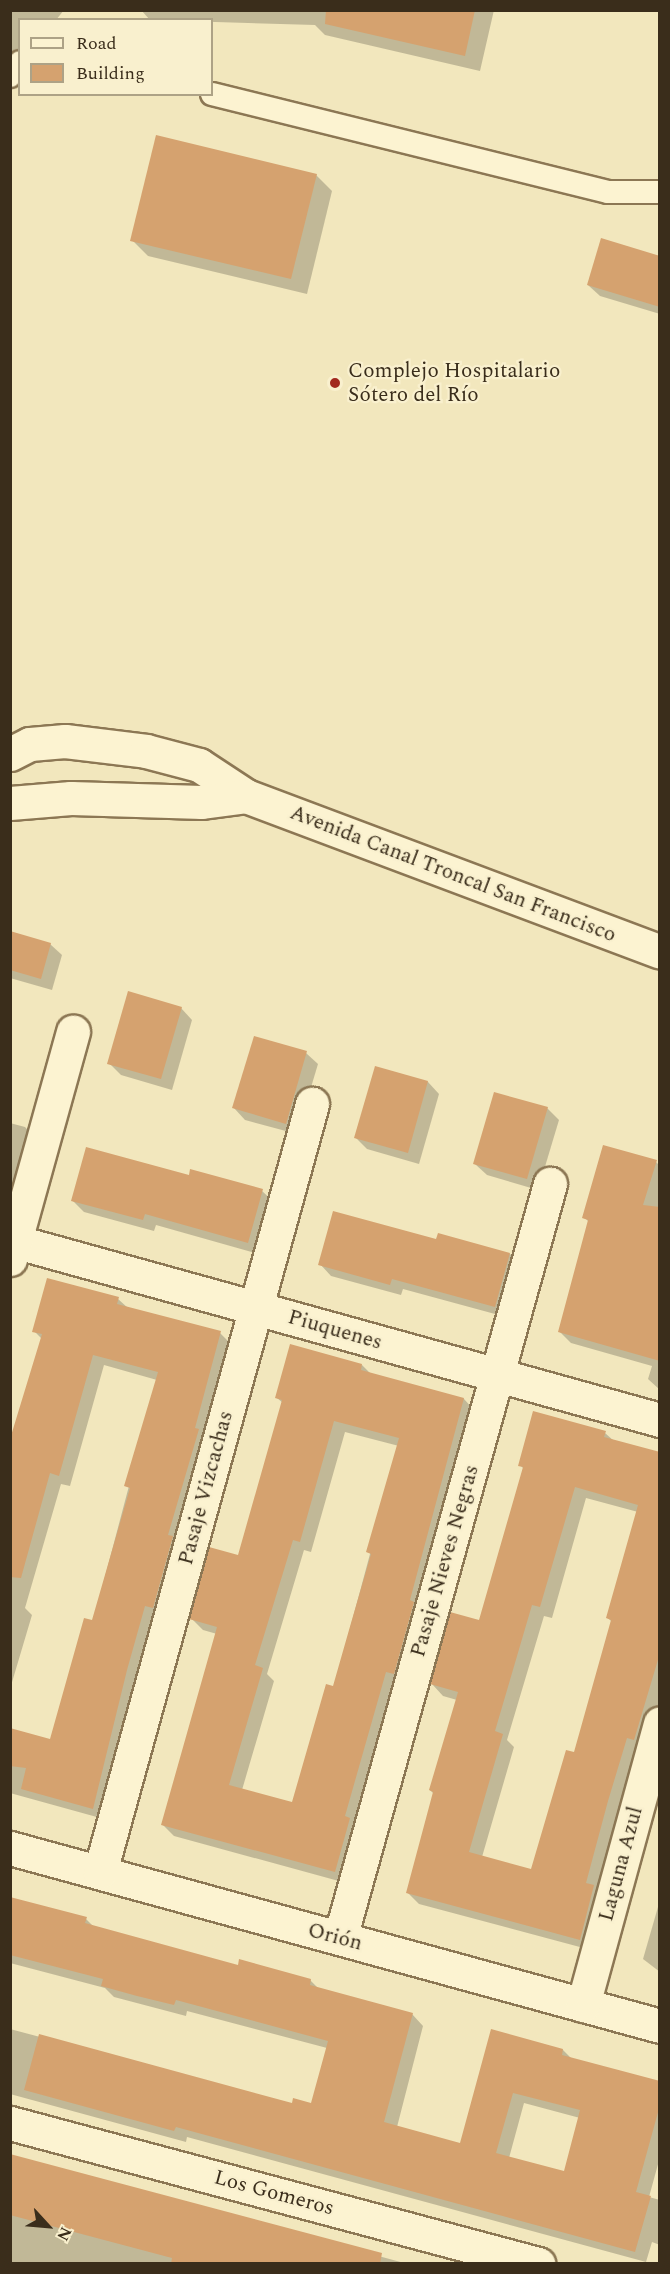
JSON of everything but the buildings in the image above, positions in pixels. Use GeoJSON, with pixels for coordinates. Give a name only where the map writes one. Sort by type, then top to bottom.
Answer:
{"type":"FeatureCollection","features":[{"type":"Feature","properties":{"kind":"street","name":"Avenida Canal Troncal San Francisco"},"geometry":{"type":"LineString","coordinates":[[10,754],[30,744],[64,741],[146,751],[199,765],[246,796],[660,952]]}},
{"type":"Feature","properties":{"kind":"street","name":"Avenida Canal Troncal San Francisco"},"geometry":{"type":"LineString","coordinates":[[10,802],[71,798],[202,802],[246,796]]}},
{"type":"Feature","properties":{"kind":"street"},"geometry":{"type":"LineString","coordinates":[[12,1247],[73,1032]]}},
{"type":"Feature","properties":{"kind":"street","name":"Pasaje Vizcachas"},"geometry":{"type":"LineString","coordinates":[[100,1872],[312,1104]]}},
{"type":"Feature","properties":{"kind":"street","name":"Pasaje Nieves Negras"},"geometry":{"type":"LineString","coordinates":[[340,1938],[550,1184]]}},
{"type":"Feature","properties":{"kind":"street","name":"Piuquenes"},"geometry":{"type":"LineString","coordinates":[[12,1247],[256,1308],[660,1420]]}},
{"type":"Feature","properties":{"kind":"street","name":"Laguna Azul"},"geometry":{"type":"LineString","coordinates":[[583,2005],[660,1723]]}},
{"type":"Feature","properties":{"kind":"street","name":"Orión"},"geometry":{"type":"LineString","coordinates":[[10,1848],[660,2026]]}},
{"type":"Feature","properties":{"kind":"street","name":"Los Gomeros"},"geometry":{"type":"LineString","coordinates":[[10,2123],[538,2264]]}},
{"type":"Feature","properties":{"kind":"lane"},"geometry":{"type":"LineString","coordinates":[[213,94],[608,192],[660,192]]}},
{"type":"Feature","properties":{"kind":"place","name":"Complejo Hospitalario Sótero del Río"},"geometry":{"type":"Point","coordinates":[335,383]}}]}
